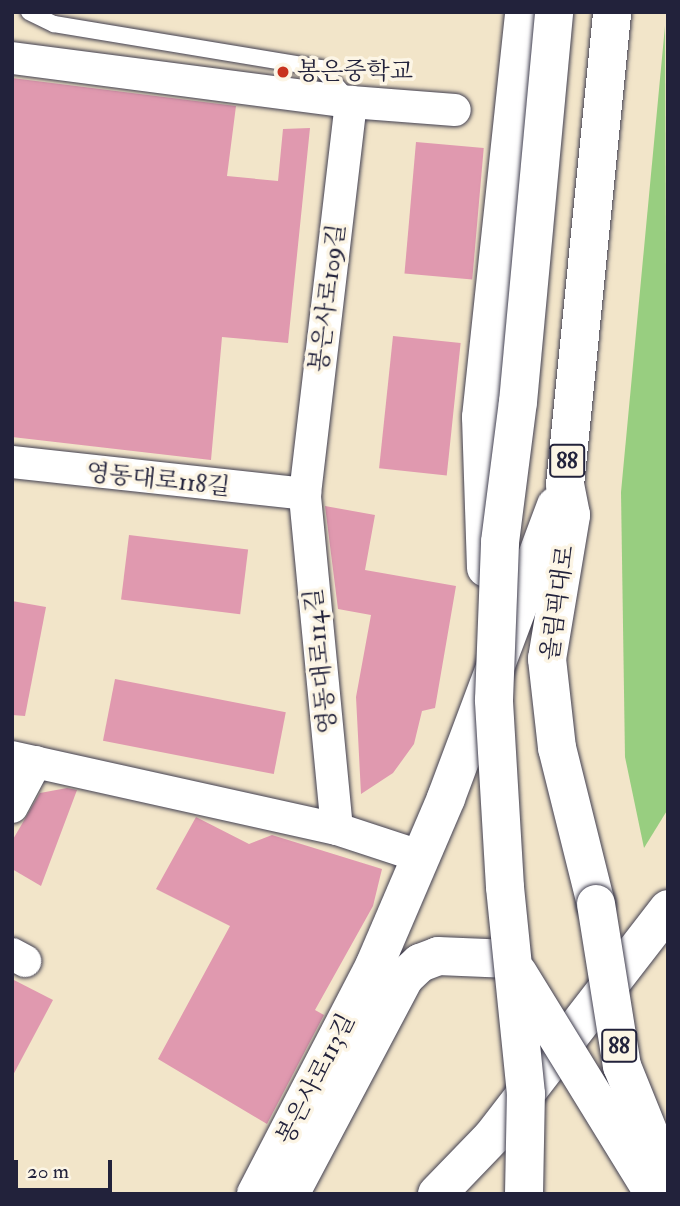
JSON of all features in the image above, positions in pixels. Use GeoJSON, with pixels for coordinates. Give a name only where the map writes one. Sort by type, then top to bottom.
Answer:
{"type":"FeatureCollection","features":[{"type":"Feature","properties":{"kind":"main road"},"geometry":{"type":"LineString","coordinates":[[490,675],[481,417],[524,12]]}},
{"type":"Feature","properties":{"kind":"main road"},"geometry":{"type":"LineString","coordinates":[[524,1194],[526,1094],[501,832],[494,700],[500,541],[554,12]]}},
{"type":"Feature","properties":{"kind":"main road","name":"올림픽대로"},"geometry":{"type":"LineString","coordinates":[[612,12],[565,485],[571,516],[547,659],[557,748],[596,904],[622,1066],[668,1180]]}},
{"type":"Feature","properties":{"kind":"main road","name":"봉은사로113길"},"geometry":{"type":"LineString","coordinates":[[256,1194],[375,964],[422,857],[565,485]]}},
{"type":"Feature","properties":{"kind":"main road"},"geometry":{"type":"LineString","coordinates":[[437,1194],[492,1137],[668,909]]}},
{"type":"Feature","properties":{"kind":"main road"},"geometry":{"type":"LineString","coordinates":[[290,1194],[405,977],[420,963],[438,956],[509,959],[654,1194]]}},
{"type":"Feature","properties":{"kind":"main road"},"geometry":{"type":"LineString","coordinates":[[464,1194],[492,1137]]}},
{"type":"Feature","properties":{"kind":"street"},"geometry":{"type":"LineString","coordinates":[[12,58],[351,102],[455,110]]}},
{"type":"Feature","properties":{"kind":"street","name":"봉은사로109길"},"geometry":{"type":"LineString","coordinates":[[305,494],[351,102]]}},
{"type":"Feature","properties":{"kind":"street","name":"영동대로118길"},"geometry":{"type":"LineString","coordinates":[[12,462],[305,494]]}},
{"type":"Feature","properties":{"kind":"street","name":"영동대로114길"},"geometry":{"type":"LineString","coordinates":[[305,494],[337,829]]}},
{"type":"Feature","properties":{"kind":"street"},"geometry":{"type":"LineString","coordinates":[[12,807],[24,760],[337,829],[422,857]]}},
{"type":"Feature","properties":{"kind":"lane"},"geometry":{"type":"LineString","coordinates":[[29,12],[54,24],[321,68],[351,102]]}},
{"type":"Feature","properties":{"kind":"green space"},"geometry":{"type":"Polygon","coordinates":[[[665,26],[668,809],[644,848],[625,757],[621,492],[665,26]]]}},
{"type":"Feature","properties":{"kind":"building"},"geometry":{"type":"Polygon","coordinates":[[[12,78],[236,106],[227,176],[278,181],[283,129],[310,128],[288,343],[222,337],[211,460],[12,437],[12,78]]]}},
{"type":"Feature","properties":{"kind":"building"},"geometry":{"type":"Polygon","coordinates":[[[416,142],[484,148],[472,279],[404,273],[416,142]]]}},
{"type":"Feature","properties":{"kind":"building"},"geometry":{"type":"Polygon","coordinates":[[[393,336],[461,343],[447,475],[379,468],[393,336]]]}},
{"type":"Feature","properties":{"kind":"building"},"geometry":{"type":"Polygon","coordinates":[[[325,506],[375,515],[365,570],[456,586],[435,708],[422,711],[414,744],[393,773],[361,794],[356,697],[371,615],[338,609],[325,506]]]}},
{"type":"Feature","properties":{"kind":"building"},"geometry":{"type":"Polygon","coordinates":[[[129,535],[248,550],[240,614],[121,600],[129,535]]]}},
{"type":"Feature","properties":{"kind":"building"},"geometry":{"type":"Polygon","coordinates":[[[12,601],[46,607],[25,716],[12,715],[12,601]]]}},
{"type":"Feature","properties":{"kind":"building"},"geometry":{"type":"Polygon","coordinates":[[[115,679],[286,712],[274,774],[103,741],[115,679]]]}},
{"type":"Feature","properties":{"kind":"building"},"geometry":{"type":"Polygon","coordinates":[[[67,788],[77,790],[41,886],[12,869],[12,841],[40,793],[67,788]]]}},
{"type":"Feature","properties":{"kind":"building"},"geometry":{"type":"Polygon","coordinates":[[[196,817],[249,844],[272,835],[382,869],[373,906],[315,1010],[324,1015],[267,1124],[158,1059],[230,926],[156,889],[196,817]]]}},
{"type":"Feature","properties":{"kind":"building"},"geometry":{"type":"Polygon","coordinates":[[[12,979],[53,1000],[12,1077],[12,979]]]}},
{"type":"Feature","properties":{"kind":"place","name":"봉은중학교"},"geometry":{"type":"Point","coordinates":[283,72]}}]}
